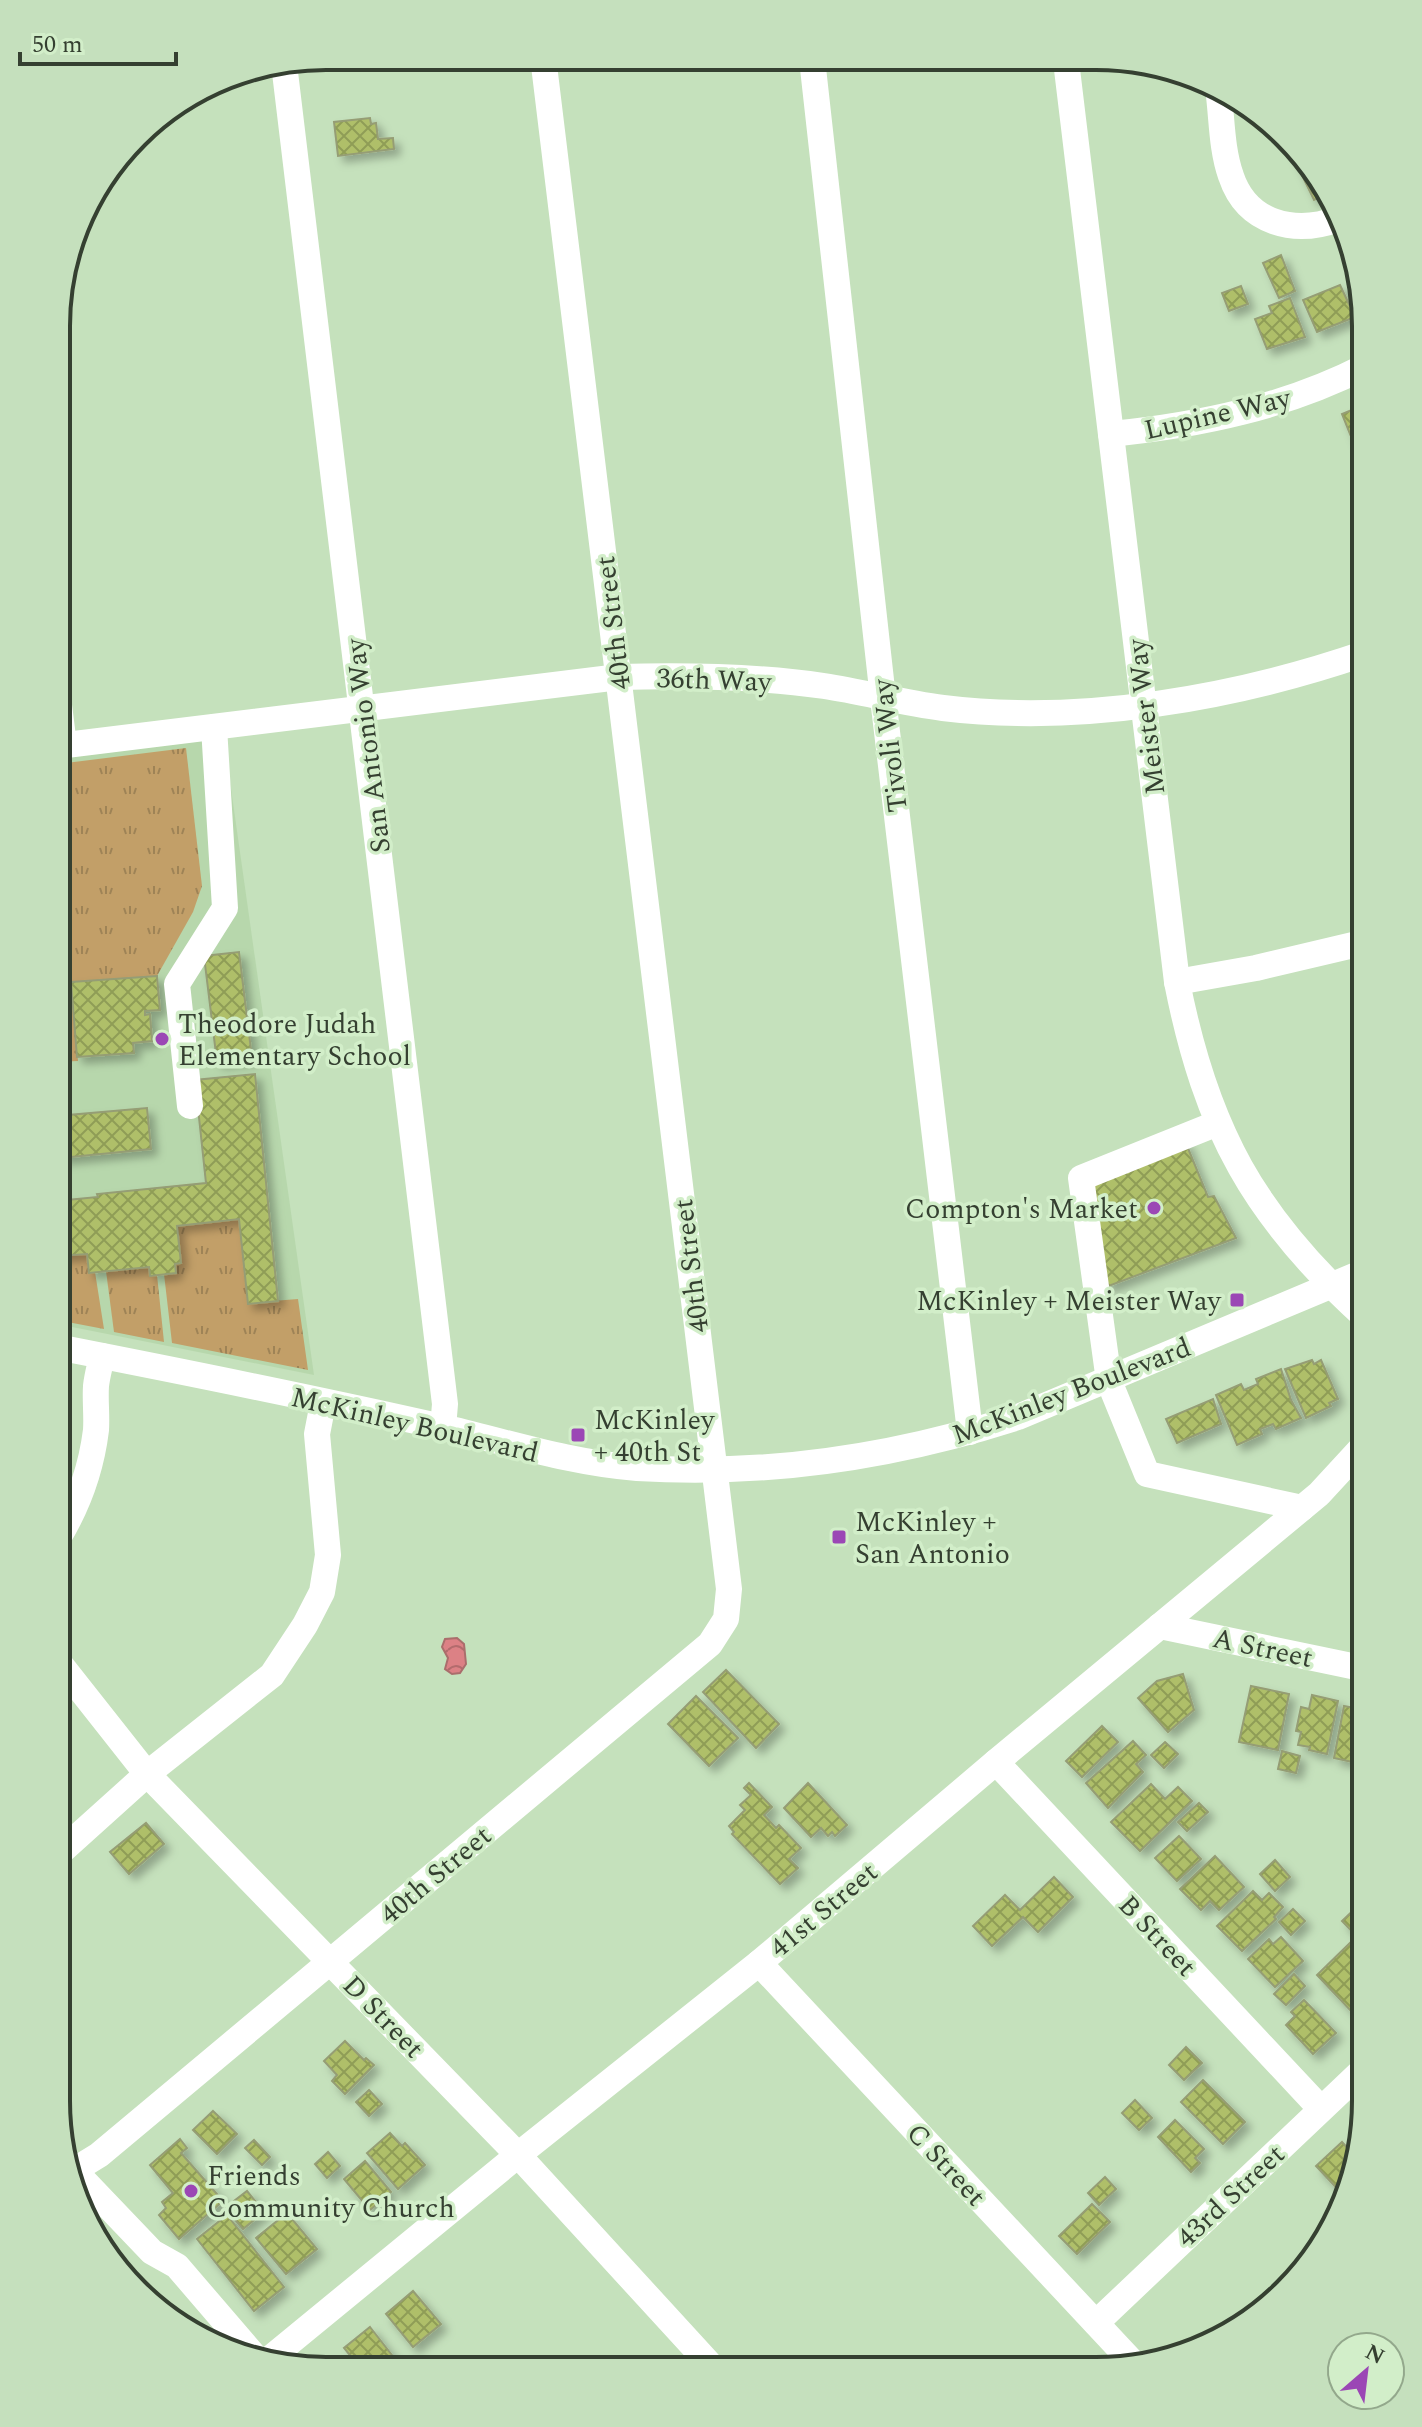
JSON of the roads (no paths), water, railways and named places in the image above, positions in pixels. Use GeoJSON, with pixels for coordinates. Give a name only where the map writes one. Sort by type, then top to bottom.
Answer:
{"type":"FeatureCollection","features":[{"type":"Feature","properties":{"kind":"street","name":"40th Street"},"geometry":{"type":"LineString","coordinates":[[79,2165],[99,2155],[710,1644],[726,1619],[729,1589],[545,70]]}},
{"type":"Feature","properties":{"kind":"street","name":"Tivoli Way"},"geometry":{"type":"LineString","coordinates":[[813,70],[883,698],[970,1432]]}},
{"type":"Feature","properties":{"kind":"street","name":"Meister Way"},"geometry":{"type":"LineString","coordinates":[[1067,70],[1177,982],[1188,1037],[1218,1123],[1281,1248],[1351,1305]]}},
{"type":"Feature","properties":{"kind":"street","name":"San Antonio Way"},"geometry":{"type":"LineString","coordinates":[[285,74],[445,1404],[443,1428]]}},
{"type":"Feature","properties":{"kind":"street"},"geometry":{"type":"LineString","coordinates":[[1220,102],[1231,178],[1239,194],[1266,218],[1301,227],[1329,222]]}},
{"type":"Feature","properties":{"kind":"street","name":"Lupine Way"},"geometry":{"type":"LineString","coordinates":[[1111,434],[1171,427],[1245,412],[1288,399],[1352,372]]}},
{"type":"Feature","properties":{"kind":"street","name":"36th Way"},"geometry":{"type":"LineString","coordinates":[[70,744],[619,677],[698,675],[771,679],[828,686],[945,708],[1065,711],[1143,705],[1223,693],[1352,657]]}},
{"type":"Feature","properties":{"kind":"street"},"geometry":{"type":"LineString","coordinates":[[190,1106],[177,984],[225,908],[214,727]]}},
{"type":"Feature","properties":{"kind":"street"},"geometry":{"type":"LineString","coordinates":[[1177,982],[1256,968],[1352,945]]}},
{"type":"Feature","properties":{"kind":"street"},"geometry":{"type":"LineString","coordinates":[[1218,1123],[1081,1178],[1109,1381],[1147,1474],[1302,1508]]}},
{"type":"Feature","properties":{"kind":"street","name":"McKinley Boulevard"},"geometry":{"type":"LineString","coordinates":[[70,1350],[443,1428],[571,1460],[636,1468],[715,1470],[782,1467],[846,1460],[970,1432],[1018,1417],[1351,1276]]}},
{"type":"Feature","properties":{"kind":"street"},"geometry":{"type":"LineString","coordinates":[[70,1519],[92,1458],[96,1385],[102,1356]]}},
{"type":"Feature","properties":{"kind":"street"},"geometry":{"type":"LineString","coordinates":[[70,1843],[147,1774],[272,1675],[288,1654],[322,1592],[328,1555],[317,1429],[323,1403]]}},
{"type":"Feature","properties":{"kind":"street","name":"41st Street"},"geometry":{"type":"LineString","coordinates":[[278,2352],[759,1963],[1302,1508],[1351,1461]]}},
{"type":"Feature","properties":{"kind":"street","name":"A Street"},"geometry":{"type":"LineString","coordinates":[[1160,1626],[1351,1666]]}},
{"type":"Feature","properties":{"kind":"street","name":"D Street"},"geometry":{"type":"LineString","coordinates":[[70,1676],[147,1774],[518,2155],[700,2357]]}},
{"type":"Feature","properties":{"kind":"street","name":"B Street"},"geometry":{"type":"LineString","coordinates":[[996,1762],[1321,2109]]}},
{"type":"Feature","properties":{"kind":"street","name":"C Street"},"geometry":{"type":"LineString","coordinates":[[759,1963],[1125,2354]]}},
{"type":"Feature","properties":{"kind":"street","name":"43rd Street"},"geometry":{"type":"LineString","coordinates":[[1096,2323],[1351,2081]]}},
{"type":"Feature","properties":{"kind":"street"},"geometry":{"type":"LineString","coordinates":[[84,2183],[152,2252],[177,2266],[242,2342]]}},
{"type":"Feature","properties":{"kind":"water"},"geometry":{"type":"Polygon","coordinates":[[[457,1638],[464,1644],[466,1664],[460,1673],[452,1674],[445,1669],[448,1658],[442,1647],[445,1639],[457,1638]]]}},
{"type":"Feature","properties":{"kind":"place","name":"Theodore Judah Elementary School"},"geometry":{"type":"Point","coordinates":[162,1039]}},
{"type":"Feature","properties":{"kind":"place","name":"Compton's Market"},"geometry":{"type":"Point","coordinates":[1154,1208]}},
{"type":"Feature","properties":{"kind":"place","name":"McKinley + Meister Way"},"geometry":{"type":"Point","coordinates":[1237,1300]}},
{"type":"Feature","properties":{"kind":"place","name":"McKinley + 40th St"},"geometry":{"type":"Point","coordinates":[578,1435]}},
{"type":"Feature","properties":{"kind":"place","name":"McKinley + San Antonio"},"geometry":{"type":"Point","coordinates":[839,1537]}},
{"type":"Feature","properties":{"kind":"place","name":"Friends Community Church"},"geometry":{"type":"Point","coordinates":[191,2191]}}]}
